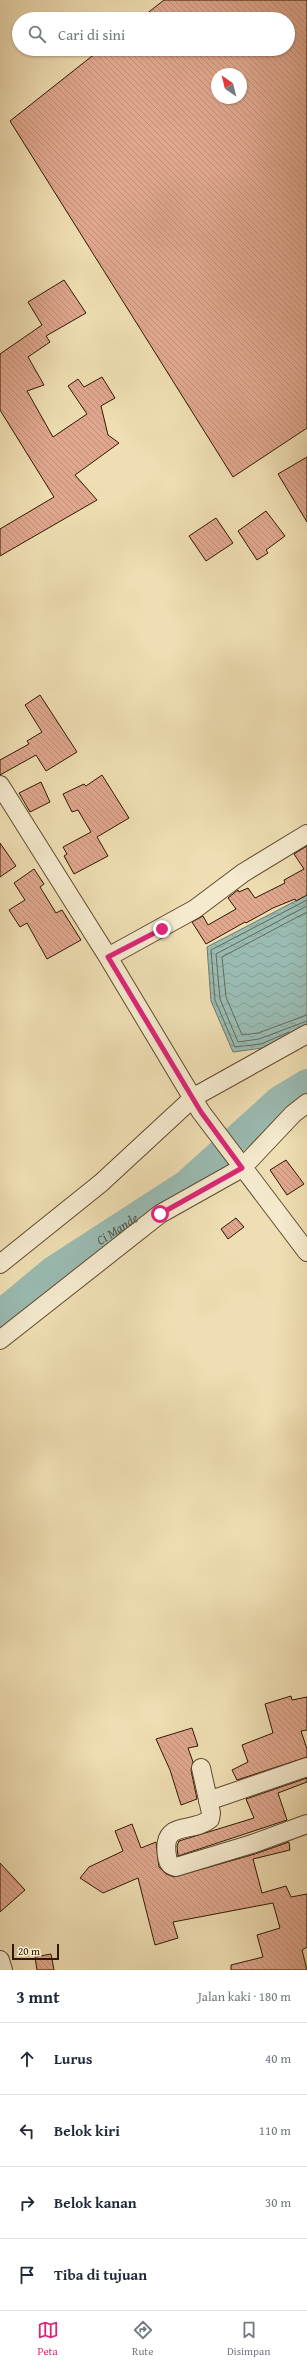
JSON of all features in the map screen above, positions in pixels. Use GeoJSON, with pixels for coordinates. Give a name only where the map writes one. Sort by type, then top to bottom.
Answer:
{"type":"FeatureCollection","features":[{"type":"Feature","properties":{"kind":"street"},"geometry":{"type":"LineString","coordinates":[[0,785],[108,957],[197,1105],[240,1165],[307,1252]]}},
{"type":"Feature","properties":{"kind":"street"},"geometry":{"type":"LineString","coordinates":[[108,957],[195,909],[243,873],[307,834]]}},
{"type":"Feature","properties":{"kind":"street"},"geometry":{"type":"LineString","coordinates":[[0,1264],[197,1105],[307,1034]]}},
{"type":"Feature","properties":{"kind":"street"},"geometry":{"type":"LineString","coordinates":[[0,1340],[160,1214],[240,1165],[293,1114],[307,1103]]}},
{"type":"Feature","properties":{"kind":"street"},"geometry":{"type":"LineString","coordinates":[[201,1768],[210,1819],[206,1823],[177,1829],[167,1837],[165,1844],[169,1864],[171,1866],[176,1867],[233,1850],[307,1824]]}},
{"type":"Feature","properties":{"kind":"street"},"geometry":{"type":"LineString","coordinates":[[208,1801],[307,1768]]}},
{"type":"Feature","properties":{"kind":"street"},"geometry":{"type":"LineString","coordinates":[[0,1960],[3,1970]]}},
{"type":"Feature","properties":{"kind":"water"},"geometry":{"type":"Polygon","coordinates":[[[307,895],[307,1030],[262,1048],[233,1052],[211,1001],[207,947],[307,895]]]}},
{"type":"Feature","properties":{"kind":"building"},"geometry":{"type":"Polygon","coordinates":[[[164,0],[307,0],[307,428],[233,477],[10,121],[92,56],[295,56],[295,12],[149,12],[164,0]]]}},
{"type":"Feature","properties":{"kind":"building"},"geometry":{"type":"Polygon","coordinates":[[[64,280],[86,313],[46,336],[50,342],[28,357],[44,385],[27,391],[53,437],[87,414],[68,386],[78,379],[84,387],[102,377],[115,398],[101,406],[108,435],[119,443],[75,475],[97,500],[0,556],[0,529],[54,497],[0,410],[0,354],[42,325],[28,302],[64,280]]]}},
{"type":"Feature","properties":{"kind":"building"},"geometry":{"type":"Polygon","coordinates":[[[307,457],[307,522],[278,474],[307,457]]]}},
{"type":"Feature","properties":{"kind":"building"},"geometry":{"type":"Polygon","coordinates":[[[266,511],[285,536],[266,550],[268,553],[257,560],[238,531],[266,511]]]}},
{"type":"Feature","properties":{"kind":"building"},"geometry":{"type":"Polygon","coordinates":[[[216,518],[233,543],[206,561],[189,536],[216,518]]]}},
{"type":"Feature","properties":{"kind":"building"},"geometry":{"type":"Polygon","coordinates":[[[40,695],[77,752],[46,771],[36,755],[0,775],[0,760],[29,744],[27,741],[42,732],[25,705],[40,695]]]}},
{"type":"Feature","properties":{"kind":"building"},"geometry":{"type":"Polygon","coordinates":[[[102,775],[129,818],[97,837],[108,856],[74,874],[64,856],[67,854],[63,847],[91,832],[78,810],[72,812],[63,794],[84,784],[86,786],[102,775]]]}},
{"type":"Feature","properties":{"kind":"building"},"geometry":{"type":"Polygon","coordinates":[[[41,782],[50,802],[30,812],[19,793],[41,782]]]}},
{"type":"Feature","properties":{"kind":"building"},"geometry":{"type":"Polygon","coordinates":[[[0,843],[16,866],[0,877],[0,843]]]}},
{"type":"Feature","properties":{"kind":"building"},"geometry":{"type":"Polygon","coordinates":[[[307,846],[307,895],[296,901],[295,899],[273,908],[206,944],[192,922],[203,916],[208,925],[236,909],[228,898],[238,890],[239,892],[248,888],[255,898],[285,883],[284,880],[304,869],[294,854],[307,846]]]}},
{"type":"Feature","properties":{"kind":"building"},"geometry":{"type":"Polygon","coordinates":[[[34,869],[44,884],[40,887],[56,913],[62,910],[81,940],[47,959],[27,923],[20,927],[9,910],[25,900],[14,883],[34,869]]]}},
{"type":"Feature","properties":{"kind":"building"},"geometry":{"type":"Polygon","coordinates":[[[286,1160],[304,1184],[287,1195],[270,1170],[286,1160]]]}},
{"type":"Feature","properties":{"kind":"building"},"geometry":{"type":"Polygon","coordinates":[[[236,1218],[244,1227],[228,1239],[221,1229],[236,1218]]]}},
{"type":"Feature","properties":{"kind":"building"},"geometry":{"type":"Polygon","coordinates":[[[291,1696],[292,1700],[307,1697],[307,1730],[301,1731],[307,1749],[307,1757],[237,1780],[232,1770],[248,1762],[242,1745],[273,1733],[265,1704],[291,1696]]]}},
{"type":"Feature","properties":{"kind":"building"},"geometry":{"type":"Polygon","coordinates":[[[192,1728],[198,1746],[188,1748],[193,1762],[191,1770],[197,1799],[181,1805],[170,1770],[156,1739],[192,1728]]]}},
{"type":"Feature","properties":{"kind":"building"},"geometry":{"type":"Polygon","coordinates":[[[307,1778],[307,1782],[278,1793],[287,1820],[178,1856],[177,1846],[179,1841],[254,1818],[246,1799],[307,1778]]]}},
{"type":"Feature","properties":{"kind":"building"},"geometry":{"type":"Polygon","coordinates":[[[132,1824],[141,1848],[156,1842],[159,1867],[166,1874],[174,1877],[255,1854],[289,1842],[290,1850],[253,1859],[262,1893],[286,1886],[291,1897],[307,1894],[307,1947],[302,1950],[307,1970],[231,1970],[231,1965],[263,1957],[257,1935],[280,1928],[273,1903],[173,1922],[178,1938],[155,1945],[138,1878],[103,1893],[80,1878],[89,1867],[123,1851],[115,1831],[132,1824]]]}},
{"type":"Feature","properties":{"kind":"building"},"geometry":{"type":"Polygon","coordinates":[[[0,1863],[25,1890],[0,1912],[0,1863]]]}},
{"type":"Feature","properties":{"kind":"building"},"geometry":{"type":"Polygon","coordinates":[[[51,1954],[54,1970],[37,1970],[35,1957],[51,1954]]]}},
{"type":"Feature","properties":{"kind":"waterway","name":"Ci Mande"},"geometry":{"type":"LineString","coordinates":[[0,1314],[53,1270],[186,1184],[279,1100],[307,1083]]}},
{"type":"Feature","properties":{"kind":"route"},"geometry":{"type":"LineString","coordinates":[[160,1214],[242,1168],[201,1112],[194,1098],[108,957],[162,929]]}}]}
